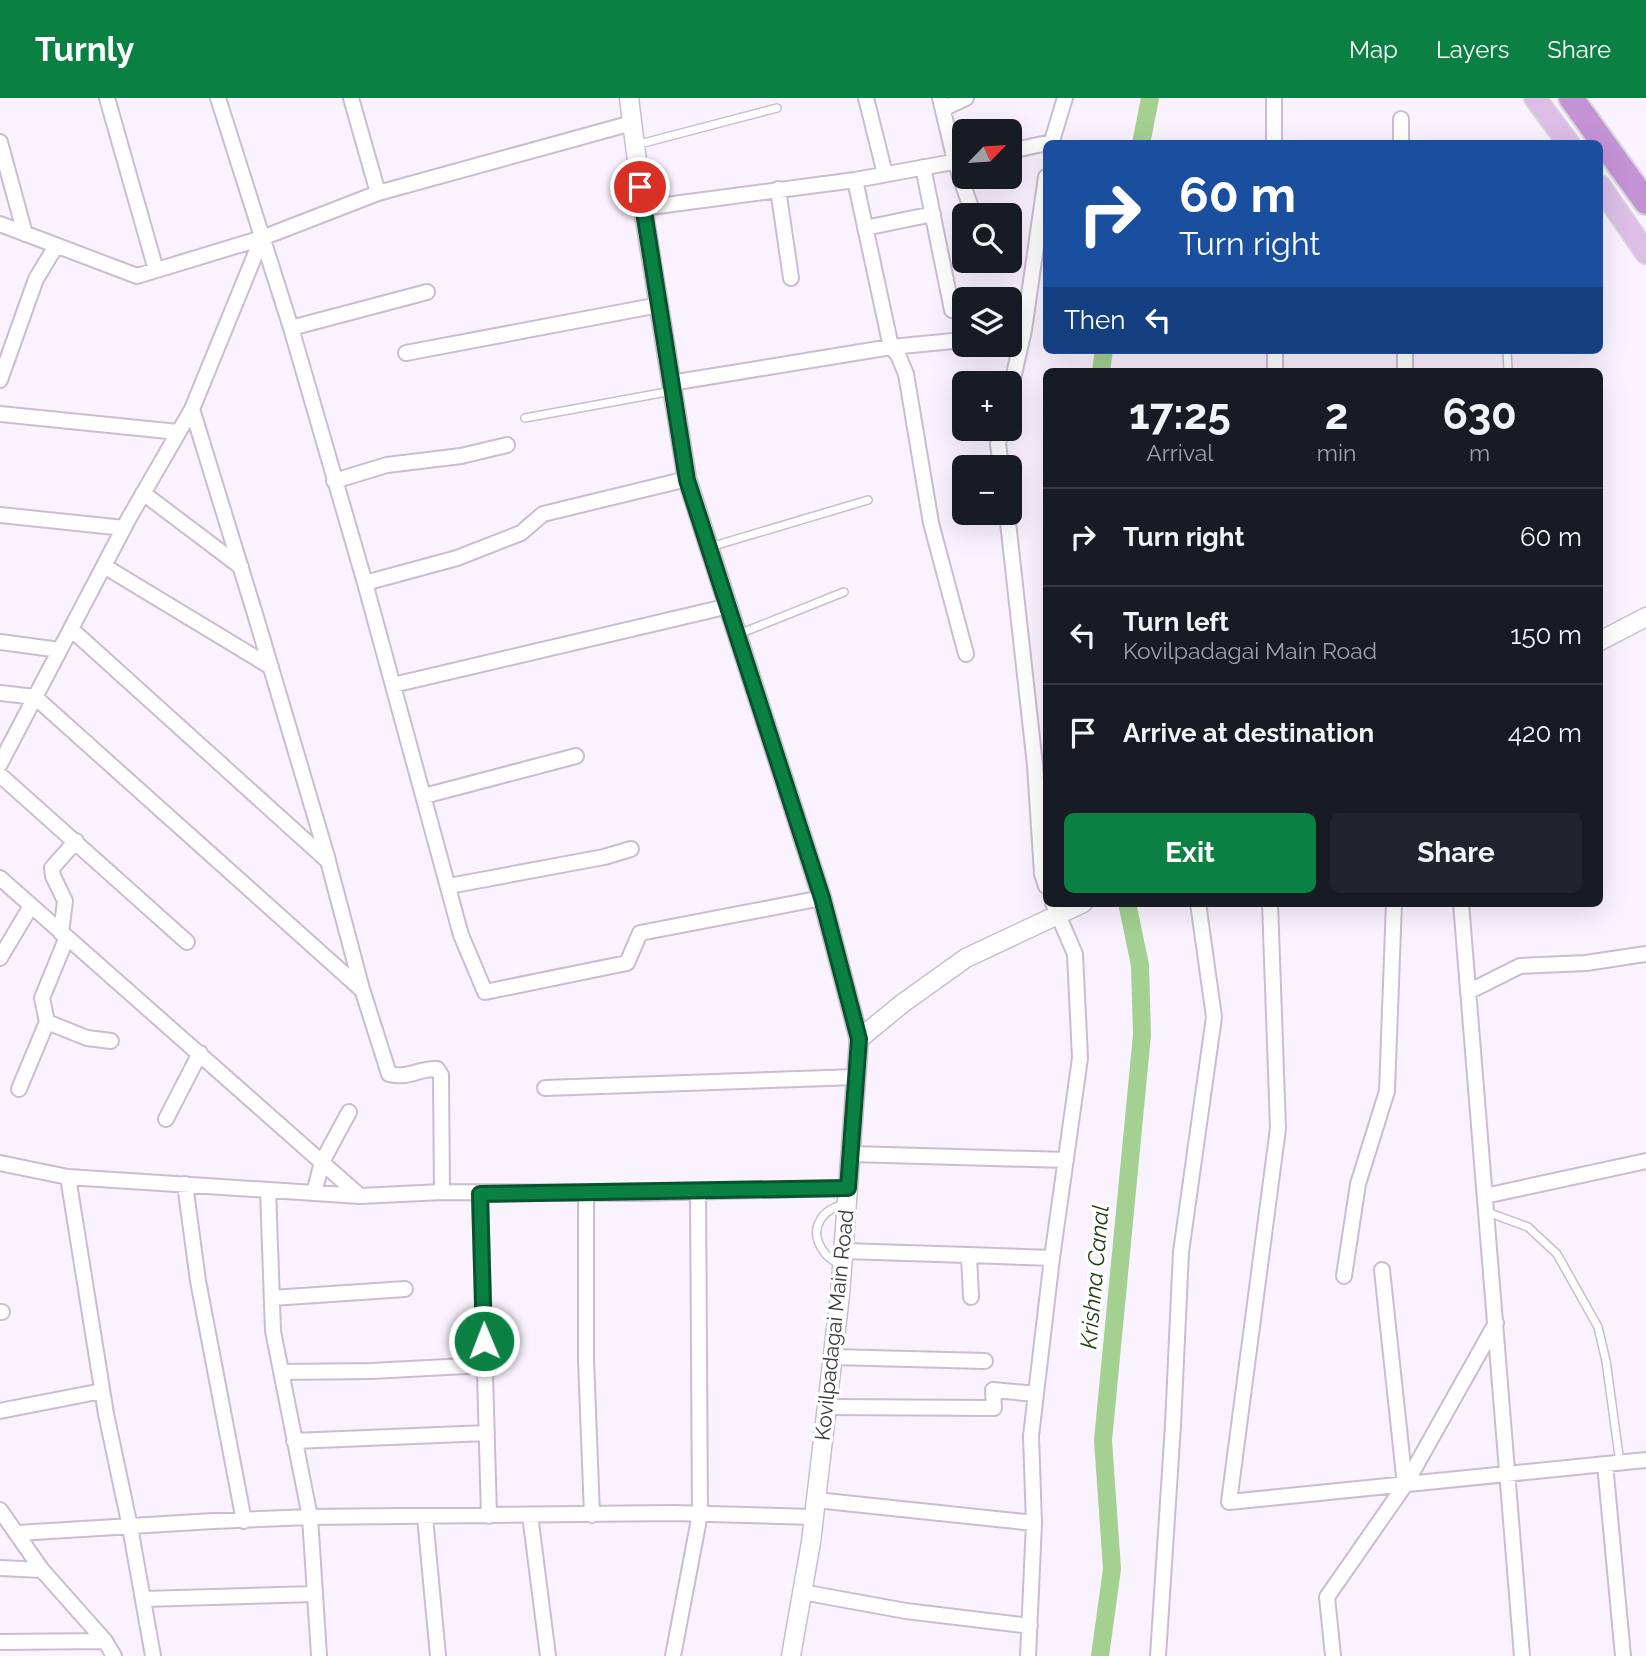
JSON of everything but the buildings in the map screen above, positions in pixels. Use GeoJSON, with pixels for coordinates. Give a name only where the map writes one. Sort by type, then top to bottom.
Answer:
{"type":"FeatureCollection","features":[{"type":"Feature","properties":{"kind":"highway"},"geometry":{"type":"LineString","coordinates":[[1571,98],[1601,140]]}},
{"type":"Feature","properties":{"kind":"highway"},"geometry":{"type":"LineString","coordinates":[[1603,142],[1646,202]]}},
{"type":"Feature","properties":{"kind":"main road"},"geometry":{"type":"LineString","coordinates":[[1535,98],[1566,140]]}},
{"type":"Feature","properties":{"kind":"main road"},"geometry":{"type":"LineString","coordinates":[[1603,190],[1646,253]]}},
{"type":"Feature","properties":{"kind":"street"},"geometry":{"type":"LineString","coordinates":[[107,98],[156,270]]}},
{"type":"Feature","properties":{"kind":"street"},"geometry":{"type":"LineString","coordinates":[[218,98],[291,328],[365,583],[461,934],[485,992],[627,963],[640,933],[822,898]]}},
{"type":"Feature","properties":{"kind":"street"},"geometry":{"type":"LineString","coordinates":[[351,98],[378,192]]}},
{"type":"Feature","properties":{"kind":"street","name":"Kovilpadagai Main Road"},"geometry":{"type":"LineString","coordinates":[[629,98],[643,208],[687,480],[822,898],[859,1039],[843,1259],[827,1407],[815,1508],[791,1656]]}},
{"type":"Feature","properties":{"kind":"street"},"geometry":{"type":"LineString","coordinates":[[866,98],[885,174]]}},
{"type":"Feature","properties":{"kind":"street"},"geometry":{"type":"LineString","coordinates":[[952,136],[941,103],[967,98]]}},
{"type":"Feature","properties":{"kind":"street"},"geometry":{"type":"LineString","coordinates":[[1053,140],[1065,98]]}},
{"type":"Feature","properties":{"kind":"street"},"geometry":{"type":"LineString","coordinates":[[1273,98],[1274,140]]}},
{"type":"Feature","properties":{"kind":"street"},"geometry":{"type":"LineString","coordinates":[[1401,119],[1401,140]]}},
{"type":"Feature","properties":{"kind":"street"},"geometry":{"type":"LineString","coordinates":[[0,224],[137,276],[262,238],[378,192],[632,123]]}},
{"type":"Feature","properties":{"kind":"street"},"geometry":{"type":"LineString","coordinates":[[0,142],[25,234]]}},
{"type":"Feature","properties":{"kind":"street"},"geometry":{"type":"LineString","coordinates":[[1022,149],[1043,145]]}},
{"type":"Feature","properties":{"kind":"street"},"geometry":{"type":"LineString","coordinates":[[643,208],[855,180],[952,162]]}},
{"type":"Feature","properties":{"kind":"street"},"geometry":{"type":"LineString","coordinates":[[923,167],[952,305]]}},
{"type":"Feature","properties":{"kind":"street"},"geometry":{"type":"LineString","coordinates":[[855,180],[891,347],[898,355],[906,374],[931,523],[967,654]]}},
{"type":"Feature","properties":{"kind":"street"},"geometry":{"type":"LineString","coordinates":[[778,189],[791,278]]}},
{"type":"Feature","properties":{"kind":"street"},"geometry":{"type":"LineString","coordinates":[[1015,371],[1024,330],[1043,198]]}},
{"type":"Feature","properties":{"kind":"street"},"geometry":{"type":"LineString","coordinates":[[865,228],[933,214]]}},
{"type":"Feature","properties":{"kind":"street"},"geometry":{"type":"LineString","coordinates":[[1,760],[143,493],[192,409],[262,238]]}},
{"type":"Feature","properties":{"kind":"street"},"geometry":{"type":"LineString","coordinates":[[0,380],[36,279],[56,246]]}},
{"type":"Feature","properties":{"kind":"street"},"geometry":{"type":"LineString","coordinates":[[291,328],[428,292]]}},
{"type":"Feature","properties":{"kind":"street"},"geometry":{"type":"LineString","coordinates":[[407,353],[659,305]]}},
{"type":"Feature","properties":{"kind":"street"},"geometry":{"type":"LineString","coordinates":[[672,387],[891,347],[952,341]]}},
{"type":"Feature","properties":{"kind":"street"},"geometry":{"type":"LineString","coordinates":[[192,409],[271,667],[362,989],[389,1074],[402,1077],[431,1068],[437,1069],[441,1075],[442,1192]]}},
{"type":"Feature","properties":{"kind":"street"},"geometry":{"type":"LineString","coordinates":[[0,414],[178,432]]}},
{"type":"Feature","properties":{"kind":"street"},"geometry":{"type":"LineString","coordinates":[[334,481],[387,465],[461,456],[507,445]]}},
{"type":"Feature","properties":{"kind":"street"},"geometry":{"type":"LineString","coordinates":[[365,583],[457,558],[521,533],[543,514],[687,480]]}},
{"type":"Feature","properties":{"kind":"street"},"geometry":{"type":"LineString","coordinates":[[143,493],[241,567]]}},
{"type":"Feature","properties":{"kind":"street"},"geometry":{"type":"LineString","coordinates":[[0,515],[124,528]]}},
{"type":"Feature","properties":{"kind":"street"},"geometry":{"type":"LineString","coordinates":[[1008,525],[1035,765],[1043,877]]}},
{"type":"Feature","properties":{"kind":"street"},"geometry":{"type":"LineString","coordinates":[[104,566],[271,667]]}},
{"type":"Feature","properties":{"kind":"street"},"geometry":{"type":"LineString","coordinates":[[393,685],[729,606]]}},
{"type":"Feature","properties":{"kind":"street"},"geometry":{"type":"LineString","coordinates":[[1603,639],[1646,617]]}},
{"type":"Feature","properties":{"kind":"street"},"geometry":{"type":"LineString","coordinates":[[71,629],[328,861]]}},
{"type":"Feature","properties":{"kind":"street"},"geometry":{"type":"LineString","coordinates":[[0,642],[60,650]]}},
{"type":"Feature","properties":{"kind":"street"},"geometry":{"type":"LineString","coordinates":[[0,693],[35,697],[362,989]]}},
{"type":"Feature","properties":{"kind":"street"},"geometry":{"type":"LineString","coordinates":[[424,796],[576,756]]}},
{"type":"Feature","properties":{"kind":"street"},"geometry":{"type":"LineString","coordinates":[[0,775],[187,942]]}},
{"type":"Feature","properties":{"kind":"street"},"geometry":{"type":"LineString","coordinates":[[19,1088],[47,1022],[42,998],[64,935],[65,901],[53,877],[52,868],[76,841]]}},
{"type":"Feature","properties":{"kind":"street"},"geometry":{"type":"LineString","coordinates":[[449,886],[604,857],[631,849]]}},
{"type":"Feature","properties":{"kind":"street"},"geometry":{"type":"LineString","coordinates":[[0,878],[360,1196]]}},
{"type":"Feature","properties":{"kind":"street"},"geometry":{"type":"LineString","coordinates":[[0,958],[31,906]]}},
{"type":"Feature","properties":{"kind":"street"},"geometry":{"type":"LineString","coordinates":[[1158,1656],[1181,1252],[1214,1017],[1199,907]]}},
{"type":"Feature","properties":{"kind":"street"},"geometry":{"type":"LineString","coordinates":[[1270,907],[1278,1128],[1229,1502],[1646,1460]]}},
{"type":"Feature","properties":{"kind":"street"},"geometry":{"type":"LineString","coordinates":[[1343,1276],[1358,1184],[1387,1091],[1394,907]]}},
{"type":"Feature","properties":{"kind":"street"},"geometry":{"type":"LineString","coordinates":[[1461,907],[1522,1656]]}},
{"type":"Feature","properties":{"kind":"street"},"geometry":{"type":"LineString","coordinates":[[859,1039],[902,1003],[966,958],[1055,909],[1074,954],[1080,1058],[1031,1436],[1034,1522],[1028,1656]]}},
{"type":"Feature","properties":{"kind":"street"},"geometry":{"type":"LineString","coordinates":[[1468,992],[1520,966],[1586,963],[1646,954]]}},
{"type":"Feature","properties":{"kind":"street"},"geometry":{"type":"LineString","coordinates":[[47,1022],[87,1038],[111,1041]]}},
{"type":"Feature","properties":{"kind":"street"},"geometry":{"type":"LineString","coordinates":[[166,1119],[200,1053]]}},
{"type":"Feature","properties":{"kind":"street"},"geometry":{"type":"LineString","coordinates":[[545,1088],[857,1077]]}},
{"type":"Feature","properties":{"kind":"street"},"geometry":{"type":"LineString","coordinates":[[314,1193],[322,1162],[349,1112]]}},
{"type":"Feature","properties":{"kind":"street"},"geometry":{"type":"LineString","coordinates":[[851,1154],[1066,1160]]}},
{"type":"Feature","properties":{"kind":"street"},"geometry":{"type":"LineString","coordinates":[[1486,1204],[1646,1161]]}},
{"type":"Feature","properties":{"kind":"street"},"geometry":{"type":"LineString","coordinates":[[0,1163],[68,1177],[360,1196],[442,1192],[480,1194],[698,1191],[847,1196]]}},
{"type":"Feature","properties":{"kind":"street"},"geometry":{"type":"LineString","coordinates":[[68,1177],[102,1391],[153,1656]]}},
{"type":"Feature","properties":{"kind":"street"},"geometry":{"type":"LineString","coordinates":[[185,1184],[198,1281],[244,1521]]}},
{"type":"Feature","properties":{"kind":"street"},"geometry":{"type":"LineString","coordinates":[[268,1190],[273,1331],[310,1517],[319,1656]]}},
{"type":"Feature","properties":{"kind":"street"},"geometry":{"type":"LineString","coordinates":[[673,1656],[700,1514],[698,1191]]}},
{"type":"Feature","properties":{"kind":"street"},"geometry":{"type":"LineString","coordinates":[[586,1192],[586,1359],[592,1515]]}},
{"type":"Feature","properties":{"kind":"street"},"geometry":{"type":"LineString","coordinates":[[480,1194],[489,1516]]}},
{"type":"Feature","properties":{"kind":"street"},"geometry":{"type":"LineString","coordinates":[[843,1259],[969,1255],[1052,1258]]}},
{"type":"Feature","properties":{"kind":"street"},"geometry":{"type":"LineString","coordinates":[[969,1255],[971,1297]]}},
{"type":"Feature","properties":{"kind":"street"},"geometry":{"type":"LineString","coordinates":[[1382,1270],[1405,1485]]}},
{"type":"Feature","properties":{"kind":"street"},"geometry":{"type":"LineString","coordinates":[[272,1298],[405,1289]]}},
{"type":"Feature","properties":{"kind":"street"},"geometry":{"type":"LineString","coordinates":[[1333,1656],[1327,1597],[1405,1485],[1496,1323]]}},
{"type":"Feature","properties":{"kind":"street"},"geometry":{"type":"LineString","coordinates":[[832,1357],[985,1361]]}},
{"type":"Feature","properties":{"kind":"street"},"geometry":{"type":"LineString","coordinates":[[281,1372],[485,1365]]}},
{"type":"Feature","properties":{"kind":"street"},"geometry":{"type":"LineString","coordinates":[[827,1407],[994,1408],[993,1390],[1036,1394]]}},
{"type":"Feature","properties":{"kind":"street"},"geometry":{"type":"LineString","coordinates":[[0,1411],[102,1391]]}},
{"type":"Feature","properties":{"kind":"street"},"geometry":{"type":"LineString","coordinates":[[293,1441],[487,1433]]}},
{"type":"Feature","properties":{"kind":"street"},"geometry":{"type":"LineString","coordinates":[[1605,1464],[1623,1656]]}},
{"type":"Feature","properties":{"kind":"street"},"geometry":{"type":"LineString","coordinates":[[19,1534],[310,1517],[700,1514],[815,1508],[1034,1522]]}},
{"type":"Feature","properties":{"kind":"street"},"geometry":{"type":"LineString","coordinates":[[0,1510],[42,1570],[105,1641],[114,1656]]}},
{"type":"Feature","properties":{"kind":"street"},"geometry":{"type":"LineString","coordinates":[[530,1515],[548,1656]]}},
{"type":"Feature","properties":{"kind":"street"},"geometry":{"type":"LineString","coordinates":[[425,1517],[438,1656]]}},
{"type":"Feature","properties":{"kind":"street"},"geometry":{"type":"LineString","coordinates":[[0,1568],[42,1570]]}},
{"type":"Feature","properties":{"kind":"street"},"geometry":{"type":"LineString","coordinates":[[802,1592],[906,1611],[1030,1626]]}},
{"type":"Feature","properties":{"kind":"street"},"geometry":{"type":"LineString","coordinates":[[143,1599],[315,1594]]}},
{"type":"Feature","properties":{"kind":"street"},"geometry":{"type":"LineString","coordinates":[[0,1642],[105,1641]]}},
{"type":"Feature","properties":{"kind":"lane"},"geometry":{"type":"LineString","coordinates":[[635,145],[777,108]]}},
{"type":"Feature","properties":{"kind":"lane"},"geometry":{"type":"LineString","coordinates":[[524,418],[672,387]]}},
{"type":"Feature","properties":{"kind":"lane"},"geometry":{"type":"LineString","coordinates":[[709,547],[867,500]]}},
{"type":"Feature","properties":{"kind":"lane"},"geometry":{"type":"LineString","coordinates":[[738,635],[844,592]]}},
{"type":"Feature","properties":{"kind":"lane"},"geometry":{"type":"LineString","coordinates":[[843,1259],[823,1252],[817,1230],[820,1217],[847,1196]]}},
{"type":"Feature","properties":{"kind":"lane"},"geometry":{"type":"LineString","coordinates":[[1486,1204],[1528,1227],[1558,1254],[1598,1327],[1606,1361],[1620,1463]]}},
{"type":"Feature","properties":{"kind":"waterway","name":"Krishna Canal"},"geometry":{"type":"LineString","coordinates":[[1142,140],[1150,98]]}},
{"type":"Feature","properties":{"kind":"waterway","name":"Krishna Canal"},"geometry":{"type":"LineString","coordinates":[[1101,368],[1103,354]]}},
{"type":"Feature","properties":{"kind":"waterway","name":"Krishna Canal"},"geometry":{"type":"LineString","coordinates":[[1100,1656],[1112,1569],[1103,1440],[1142,1035],[1140,965],[1128,907]]}},
{"type":"Feature","properties":{"kind":"route"},"geometry":{"type":"LineString","coordinates":[[484,1341],[480,1194],[848,1188],[859,1039],[822,898],[687,480],[640,187]]}}]}
